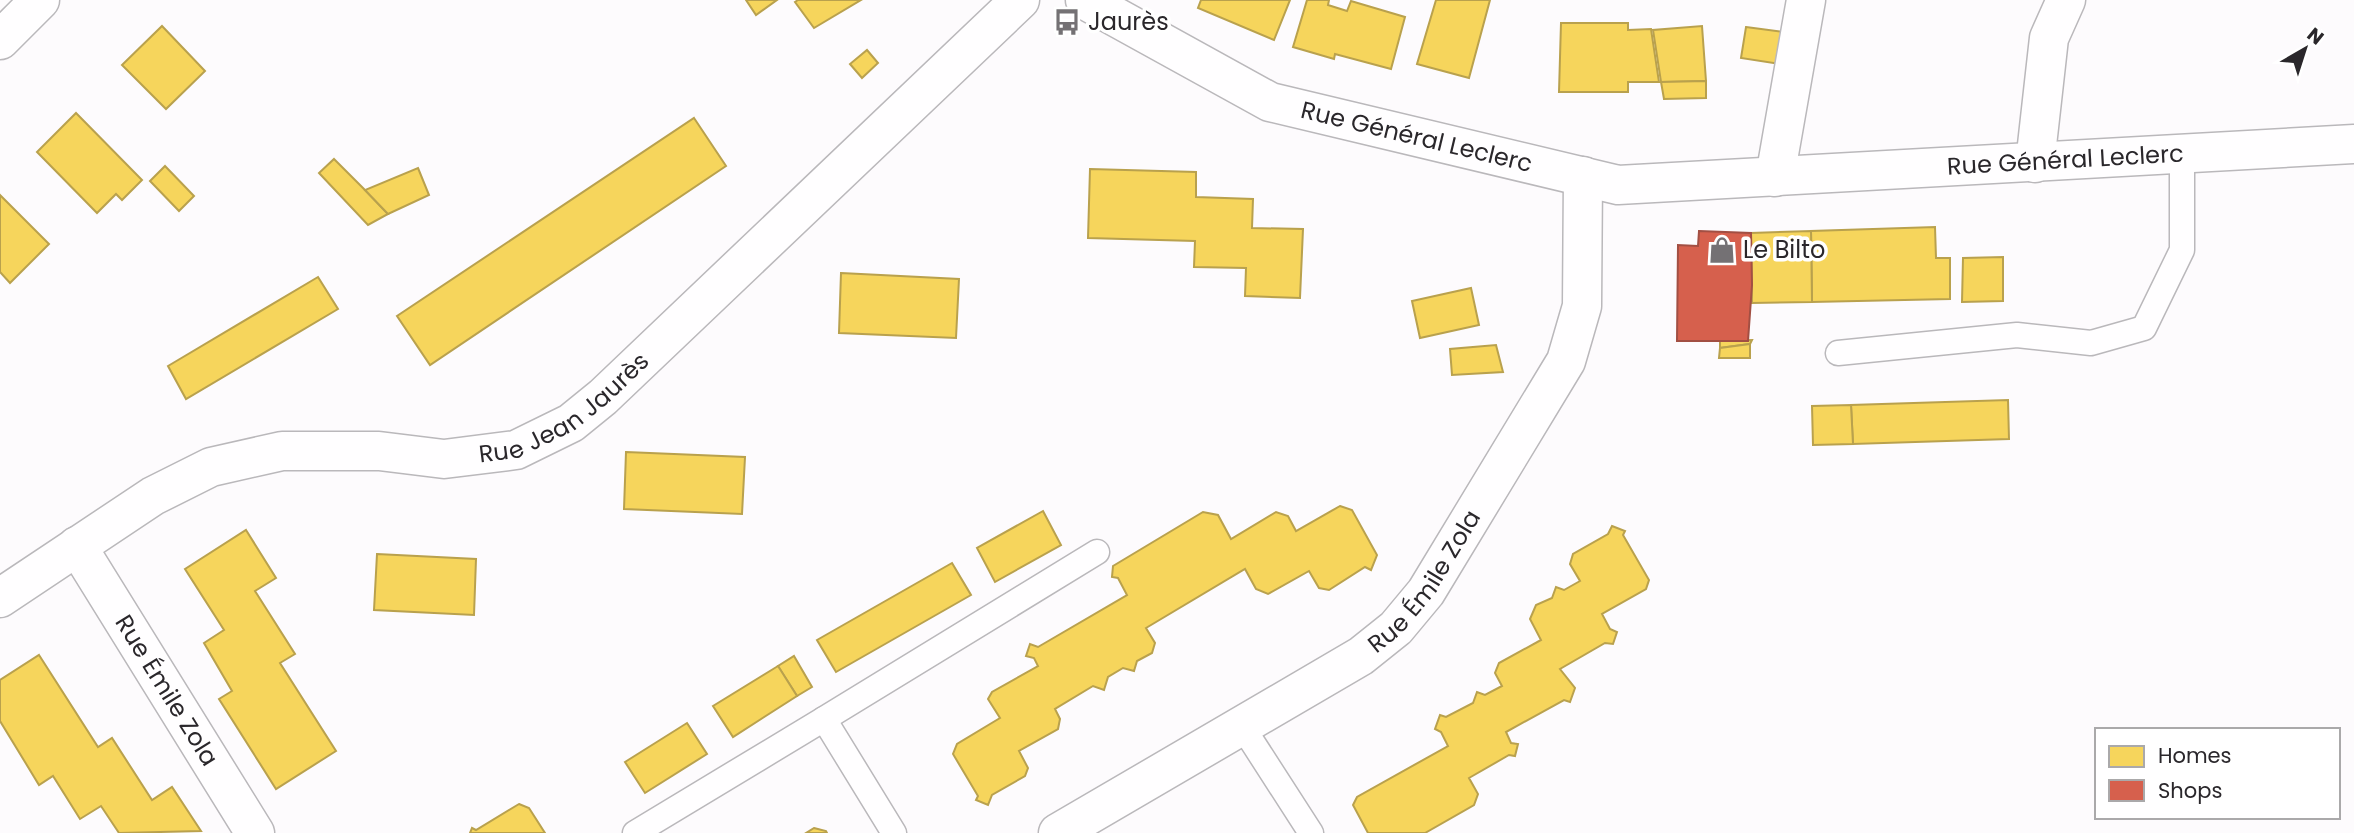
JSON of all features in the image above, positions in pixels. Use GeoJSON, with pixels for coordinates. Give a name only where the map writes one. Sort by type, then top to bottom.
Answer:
{"type":"FeatureCollection","features":[{"type":"Feature","properties":{"kind":"street"},"geometry":{"type":"LineString","coordinates":[[0,40],[40,0]]}},
{"type":"Feature","properties":{"kind":"street","name":"Rue Jean Jaurès"},"geometry":{"type":"LineString","coordinates":[[0,598],[153,496],[211,467],[282,451],[379,451],[444,459],[516,450],[571,423],[603,397],[1020,0]]}},
{"type":"Feature","properties":{"kind":"street","name":"Rue Général Leclerc"},"geometry":{"type":"LineString","coordinates":[[1085,0],[1270,102],[1618,185],[2354,144]]}},
{"type":"Feature","properties":{"kind":"street"},"geometry":{"type":"LineString","coordinates":[[1775,177],[1805,0]]}},
{"type":"Feature","properties":{"kind":"street"},"geometry":{"type":"LineString","coordinates":[[2035,163],[2049,38],[2066,0]]}},
{"type":"Feature","properties":{"kind":"street","name":"Rue Émile Zola"},"geometry":{"type":"LineString","coordinates":[[1058,833],[1361,656],[1396,628],[1426,592],[1566,360],[1582,306],[1583,176]]}},
{"type":"Feature","properties":{"kind":"street","name":"Rue Émile Zola"},"geometry":{"type":"LineString","coordinates":[[77,546],[255,833]]}},
{"type":"Feature","properties":{"kind":"lane"},"geometry":{"type":"LineString","coordinates":[[1838,353],[2017,335],[2091,344],[2144,328],[2182,250],[2182,155]]}},
{"type":"Feature","properties":{"kind":"lane"},"geometry":{"type":"LineString","coordinates":[[635,833],[1097,552]]}},
{"type":"Feature","properties":{"kind":"lane"},"geometry":{"type":"LineString","coordinates":[[824,719],[894,833]]}},
{"type":"Feature","properties":{"kind":"lane"},"geometry":{"type":"LineString","coordinates":[[1241,726],[1311,833]]}},
{"type":"Feature","properties":{"kind":"building: Homes"},"geometry":{"type":"Polygon","coordinates":[[[746,0],[777,0],[756,15],[746,0]]]}},
{"type":"Feature","properties":{"kind":"building: Homes"},"geometry":{"type":"Polygon","coordinates":[[[861,0],[814,28],[795,2],[861,0]]]}},
{"type":"Feature","properties":{"kind":"building: Homes"},"geometry":{"type":"Polygon","coordinates":[[[1201,0],[1290,0],[1274,40],[1198,8],[1201,0]]]}},
{"type":"Feature","properties":{"kind":"building: Homes"},"geometry":{"type":"Polygon","coordinates":[[[1307,0],[1329,0],[1328,5],[1347,11],[1351,1],[1405,17],[1391,69],[1335,54],[1334,59],[1293,47],[1307,0]]]}},
{"type":"Feature","properties":{"kind":"building: Homes"},"geometry":{"type":"Polygon","coordinates":[[[1436,0],[1490,0],[1469,78],[1417,64],[1436,0]]]}},
{"type":"Feature","properties":{"kind":"building: Homes"},"geometry":{"type":"Polygon","coordinates":[[[1561,23],[1628,23],[1628,30],[1651,29],[1659,82],[1628,82],[1628,92],[1559,92],[1561,23]]]}},
{"type":"Feature","properties":{"kind":"building: Homes"},"geometry":{"type":"Polygon","coordinates":[[[162,26],[205,71],[166,109],[122,65],[162,26]]]}},
{"type":"Feature","properties":{"kind":"building: Homes"},"geometry":{"type":"Polygon","coordinates":[[[1702,26],[1706,81],[1661,82],[1653,30],[1702,26]]]}},
{"type":"Feature","properties":{"kind":"building: Homes"},"geometry":{"type":"Polygon","coordinates":[[[1746,27],[1791,33],[1786,65],[1741,58],[1746,27]]]}},
{"type":"Feature","properties":{"kind":"building: Homes"},"geometry":{"type":"Polygon","coordinates":[[[867,50],[878,63],[862,78],[850,64],[867,50]]]}},
{"type":"Feature","properties":{"kind":"building: Homes"},"geometry":{"type":"Polygon","coordinates":[[[1706,81],[1706,98],[1664,99],[1661,82],[1706,81]]]}},
{"type":"Feature","properties":{"kind":"building: Homes"},"geometry":{"type":"Polygon","coordinates":[[[76,113],[142,180],[122,200],[116,194],[97,213],[37,152],[76,113]]]}},
{"type":"Feature","properties":{"kind":"building: Homes"},"geometry":{"type":"Polygon","coordinates":[[[694,118],[726,166],[430,365],[397,316],[694,118]]]}},
{"type":"Feature","properties":{"kind":"building: Homes"},"geometry":{"type":"Polygon","coordinates":[[[334,159],[388,214],[368,225],[319,173],[334,159]]]}},
{"type":"Feature","properties":{"kind":"building: Homes"},"geometry":{"type":"Polygon","coordinates":[[[165,166],[194,196],[179,211],[150,181],[165,166]]]}},
{"type":"Feature","properties":{"kind":"building: Homes"},"geometry":{"type":"Polygon","coordinates":[[[418,168],[429,195],[388,214],[365,190],[418,168]]]}},
{"type":"Feature","properties":{"kind":"building: Homes"},"geometry":{"type":"Polygon","coordinates":[[[1090,169],[1196,172],[1196,197],[1253,199],[1252,228],[1303,229],[1300,298],[1245,296],[1246,268],[1194,267],[1195,241],[1088,238],[1090,169]]]}},
{"type":"Feature","properties":{"kind":"building: Homes"},"geometry":{"type":"Polygon","coordinates":[[[0,195],[49,244],[10,283],[0,272],[0,195]]]}},
{"type":"Feature","properties":{"kind":"building: Homes"},"geometry":{"type":"Polygon","coordinates":[[[1935,227],[1936,258],[1950,258],[1950,299],[1812,302],[1811,231],[1935,227]]]}},
{"type":"Feature","properties":{"kind":"building: Homes"},"geometry":{"type":"Polygon","coordinates":[[[1811,231],[1812,302],[1752,303],[1751,233],[1811,231]]]}},
{"type":"Feature","properties":{"kind":"building: Homes"},"geometry":{"type":"Polygon","coordinates":[[[2003,257],[2003,301],[1962,302],[1963,258],[2003,257]]]}},
{"type":"Feature","properties":{"kind":"building: Homes"},"geometry":{"type":"Polygon","coordinates":[[[841,273],[959,279],[956,338],[839,333],[841,273]]]}},
{"type":"Feature","properties":{"kind":"building: Homes"},"geometry":{"type":"Polygon","coordinates":[[[318,277],[338,309],[186,399],[168,366],[318,277]]]}},
{"type":"Feature","properties":{"kind":"building: Homes"},"geometry":{"type":"Polygon","coordinates":[[[1471,288],[1479,325],[1420,338],[1412,301],[1471,288]]]}},
{"type":"Feature","properties":{"kind":"building: Homes"},"geometry":{"type":"Polygon","coordinates":[[[1752,340],[1750,344],[1720,348],[1720,341],[1752,340]]]}},
{"type":"Feature","properties":{"kind":"building: Homes"},"geometry":{"type":"Polygon","coordinates":[[[1750,344],[1750,358],[1719,358],[1720,348],[1750,344]]]}},
{"type":"Feature","properties":{"kind":"building: Homes"},"geometry":{"type":"Polygon","coordinates":[[[1496,345],[1503,372],[1452,375],[1450,349],[1496,345]]]}},
{"type":"Feature","properties":{"kind":"building: Homes"},"geometry":{"type":"Polygon","coordinates":[[[2008,400],[2009,439],[1853,444],[1851,405],[2008,400]]]}},
{"type":"Feature","properties":{"kind":"building: Homes"},"geometry":{"type":"Polygon","coordinates":[[[1851,405],[1853,444],[1813,445],[1812,406],[1851,405]]]}},
{"type":"Feature","properties":{"kind":"building: Homes"},"geometry":{"type":"Polygon","coordinates":[[[626,452],[745,457],[742,514],[624,509],[626,452]]]}},
{"type":"Feature","properties":{"kind":"building: Homes"},"geometry":{"type":"Polygon","coordinates":[[[1340,506],[1352,510],[1377,555],[1371,570],[1365,567],[1329,590],[1319,588],[1309,571],[1268,594],[1256,589],[1245,569],[1146,628],[1155,643],[1152,653],[1137,661],[1134,671],[1123,668],[1108,677],[1104,690],[1093,686],[1055,709],[1060,719],[1058,729],[1019,751],[1028,768],[1025,776],[992,795],[988,805],[976,800],[978,796],[953,754],[957,744],[1000,718],[988,699],[992,692],[1038,666],[1034,658],[1026,656],[1030,644],[1038,647],[1127,595],[1118,578],[1112,577],[1113,566],[1203,512],[1218,515],[1231,539],[1276,512],[1288,516],[1296,531],[1340,506]]]}},
{"type":"Feature","properties":{"kind":"building: Homes"},"geometry":{"type":"Polygon","coordinates":[[[1043,511],[1061,545],[995,582],[977,548],[1043,511]]]}},
{"type":"Feature","properties":{"kind":"building: Homes"},"geometry":{"type":"Polygon","coordinates":[[[1612,526],[1625,531],[1623,535],[1649,580],[1646,589],[1602,614],[1610,629],[1617,632],[1613,644],[1605,643],[1560,669],[1575,688],[1570,702],[1564,700],[1506,732],[1511,743],[1518,744],[1515,756],[1509,755],[1469,778],[1478,794],[1474,805],[1425,833],[1368,833],[1353,805],[1357,797],[1448,746],[1441,732],[1435,729],[1440,715],[1446,717],[1473,703],[1477,692],[1485,695],[1502,686],[1495,673],[1499,663],[1541,640],[1530,619],[1536,605],[1552,598],[1556,587],[1564,590],[1580,581],[1570,564],[1573,554],[1608,534],[1612,526]]]}},
{"type":"Feature","properties":{"kind":"building: Homes"},"geometry":{"type":"Polygon","coordinates":[[[246,530],[276,578],[255,591],[295,654],[280,663],[336,751],[276,789],[219,699],[232,691],[204,643],[224,630],[185,569],[246,530]]]}},
{"type":"Feature","properties":{"kind":"building: Homes"},"geometry":{"type":"Polygon","coordinates":[[[377,554],[476,559],[474,615],[374,610],[377,554]]]}},
{"type":"Feature","properties":{"kind":"building: Homes"},"geometry":{"type":"Polygon","coordinates":[[[952,563],[971,595],[836,672],[817,640],[952,563]]]}},
{"type":"Feature","properties":{"kind":"building: Homes"},"geometry":{"type":"Polygon","coordinates":[[[39,655],[98,747],[112,738],[152,800],[172,787],[201,831],[119,833],[101,806],[80,819],[53,776],[39,785],[0,721],[0,680],[39,655]]]}},
{"type":"Feature","properties":{"kind":"building: Homes"},"geometry":{"type":"Polygon","coordinates":[[[794,656],[812,687],[797,696],[778,666],[794,656]]]}},
{"type":"Feature","properties":{"kind":"building: Homes"},"geometry":{"type":"Polygon","coordinates":[[[778,666],[797,696],[733,737],[713,706],[778,666]]]}},
{"type":"Feature","properties":{"kind":"building: Homes"},"geometry":{"type":"Polygon","coordinates":[[[687,723],[707,754],[645,793],[625,762],[687,723]]]}},
{"type":"Feature","properties":{"kind":"building: Homes"},"geometry":{"type":"Polygon","coordinates":[[[519,804],[529,808],[545,833],[470,833],[472,828],[476,830],[519,804]]]}},
{"type":"Feature","properties":{"kind":"building: Homes"},"geometry":{"type":"Polygon","coordinates":[[[814,828],[826,831],[827,833],[806,833],[814,828]]]}},
{"type":"Feature","properties":{"kind":"building: Shops"},"geometry":{"type":"Polygon","coordinates":[[[1699,231],[1751,233],[1752,285],[1748,341],[1677,341],[1678,245],[1698,246],[1699,231]]]}},
{"type":"Feature","properties":{"kind":"place","name":"Jaurès"},"geometry":{"type":"Point","coordinates":[1067,22]}},
{"type":"Feature","properties":{"kind":"place","name":"Le Bilto"},"geometry":{"type":"Point","coordinates":[1722,250]}}]}
